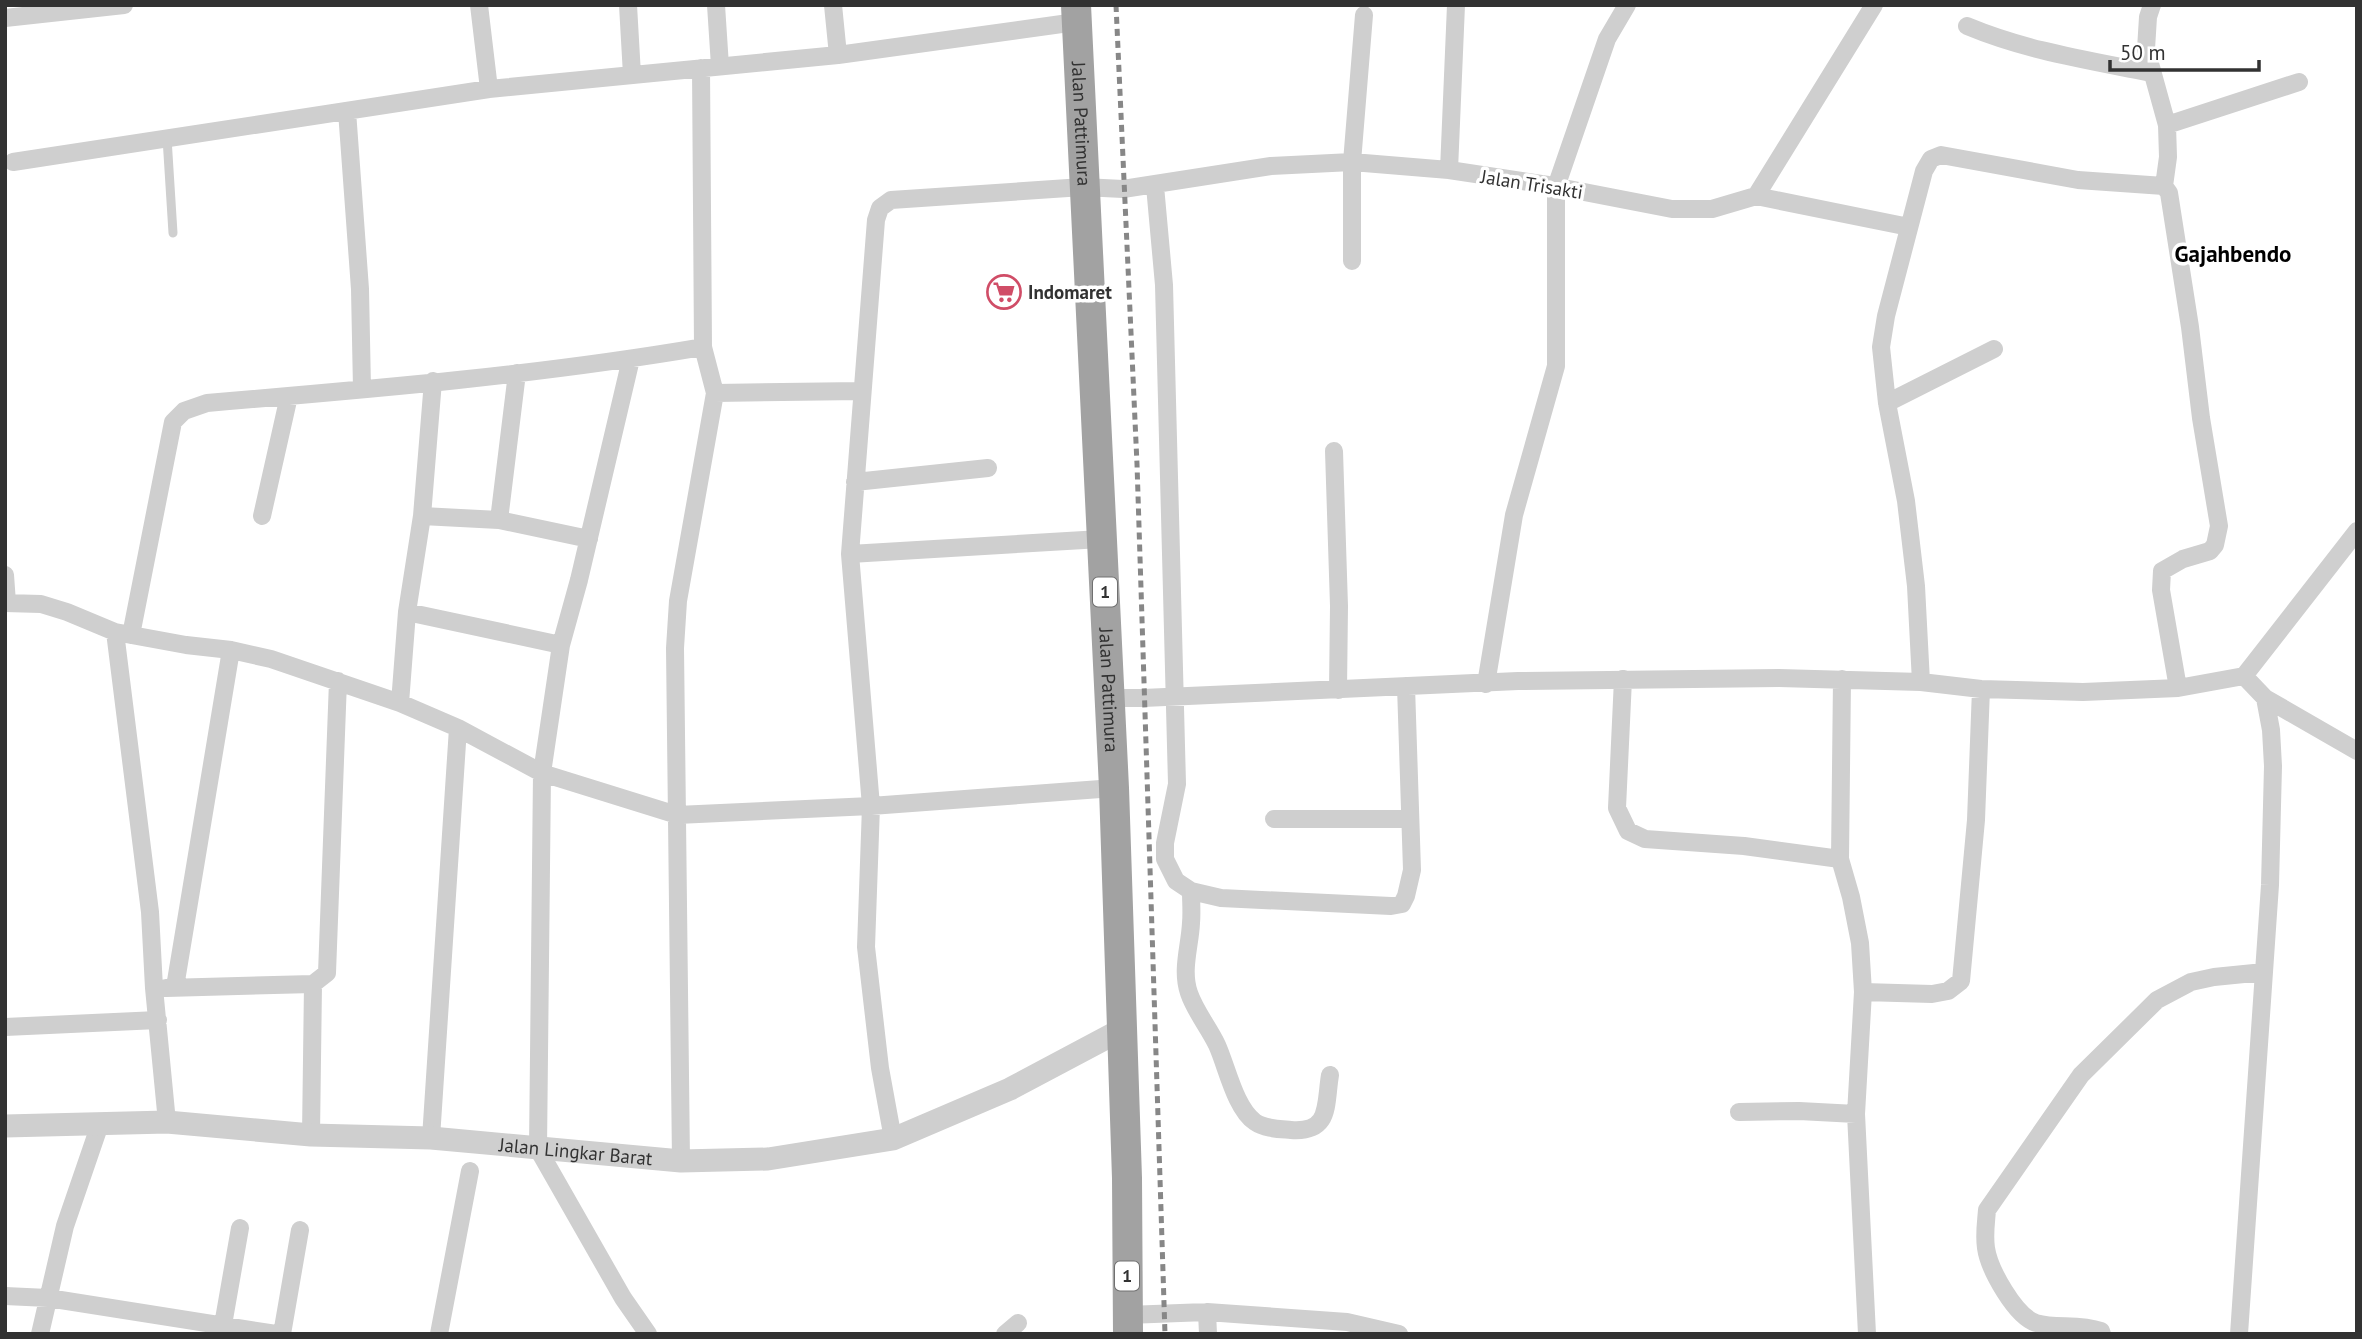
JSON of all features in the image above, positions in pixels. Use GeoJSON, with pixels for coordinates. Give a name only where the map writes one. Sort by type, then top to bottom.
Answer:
{"type":"FeatureCollection","features":[{"type":"Feature","properties":{"kind":"highway","name":"Jalan Pattimura"},"geometry":{"type":"LineString","coordinates":[[1076,14],[1114,788],[1128,1178],[1127,1324]]}},
{"type":"Feature","properties":{"kind":"street"},"geometry":{"type":"LineString","coordinates":[[5,18],[124,5]]}},
{"type":"Feature","properties":{"kind":"street"},"geometry":{"type":"LineString","coordinates":[[479,5],[489,89]]}},
{"type":"Feature","properties":{"kind":"street"},"geometry":{"type":"LineString","coordinates":[[628,5],[632,75]]}},
{"type":"Feature","properties":{"kind":"street"},"geometry":{"type":"LineString","coordinates":[[716,5],[720,66]]}},
{"type":"Feature","properties":{"kind":"street"},"geometry":{"type":"LineString","coordinates":[[833,5],[838,55]]}},
{"type":"Feature","properties":{"kind":"street"},"geometry":{"type":"LineString","coordinates":[[1449,170],[1456,5]]}},
{"type":"Feature","properties":{"kind":"street"},"geometry":{"type":"LineString","coordinates":[[1486,684],[1514,515],[1556,366],[1556,187],[1607,39],[1627,5]]}},
{"type":"Feature","properties":{"kind":"street"},"geometry":{"type":"LineString","coordinates":[[1874,5],[1769,199],[1909,226]]}},
{"type":"Feature","properties":{"kind":"street"},"geometry":{"type":"LineString","coordinates":[[2152,5],[2148,18],[2146,49],[2167,125],[2168,194],[2219,526],[2215,545],[2210,551],[2183,559],[2162,571],[2161,590],[2178,688]]}},
{"type":"Feature","properties":{"kind":"street"},"geometry":{"type":"LineString","coordinates":[[8,162],[489,89],[838,55],[1076,14]]}},
{"type":"Feature","properties":{"kind":"street"},"geometry":{"type":"LineString","coordinates":[[1352,261],[1352,162],[1364,15]]}},
{"type":"Feature","properties":{"kind":"street"},"geometry":{"type":"LineString","coordinates":[[1967,26],[2004,41],[2045,52],[2151,73]]}},
{"type":"Feature","properties":{"kind":"street"},"geometry":{"type":"LineString","coordinates":[[681,1161],[675,648],[678,601],[715,393],[703,347],[701,68]]}},
{"type":"Feature","properties":{"kind":"street"},"geometry":{"type":"LineString","coordinates":[[2167,125],[2299,82]]}},
{"type":"Feature","properties":{"kind":"street"},"geometry":{"type":"LineString","coordinates":[[347,111],[360,289],[362,389]]}},
{"type":"Feature","properties":{"kind":"street"},"geometry":{"type":"LineString","coordinates":[[1921,682],[1916,586],[1906,501],[1886,399],[1881,347],[1886,316],[1923,171],[1931,159],[1941,155],[2168,194]]}},
{"type":"Feature","properties":{"kind":"street","name":"Jalan Trisakti"},"geometry":{"type":"LineString","coordinates":[[893,1139],[880,1068],[866,947],[871,806],[850,554],[861,391],[876,220],[880,208],[891,200],[1083,187],[1123,189],[1271,166],[1352,162],[1449,170],[1672,209],[1712,209],[1769,199]]}},
{"type":"Feature","properties":{"kind":"street"},"geometry":{"type":"LineString","coordinates":[[1155,186],[1164,285],[1168,528],[1177,784],[1164,859],[1176,881],[1191,891],[1221,898],[1391,906],[1402,904],[1412,870],[1406,686]]}},
{"type":"Feature","properties":{"kind":"street"},"geometry":{"type":"LineString","coordinates":[[167,1122],[123,634],[173,422],[184,411],[207,403],[517,373],[703,347]]}},
{"type":"Feature","properties":{"kind":"street"},"geometry":{"type":"LineString","coordinates":[[1886,399],[1994,349]]}},
{"type":"Feature","properties":{"kind":"street"},"geometry":{"type":"LineString","coordinates":[[631,359],[561,645],[542,773],[538,1149],[623,1298],[648,1334]]}},
{"type":"Feature","properties":{"kind":"street"},"geometry":{"type":"LineString","coordinates":[[499,520],[517,373]]}},
{"type":"Feature","properties":{"kind":"street"},"geometry":{"type":"LineString","coordinates":[[400,703],[407,612],[422,516],[433,381]]}},
{"type":"Feature","properties":{"kind":"street"},"geometry":{"type":"LineString","coordinates":[[715,393],[861,391]]}},
{"type":"Feature","properties":{"kind":"street"},"geometry":{"type":"LineString","coordinates":[[262,516],[289,396]]}},
{"type":"Feature","properties":{"kind":"street"},"geometry":{"type":"LineString","coordinates":[[1334,451],[1339,606],[1338,690]]}},
{"type":"Feature","properties":{"kind":"street"},"geometry":{"type":"LineString","coordinates":[[855,482],[988,468]]}},
{"type":"Feature","properties":{"kind":"street"},"geometry":{"type":"LineString","coordinates":[[422,516],[499,520],[589,539]]}},
{"type":"Feature","properties":{"kind":"street"},"geometry":{"type":"LineString","coordinates":[[1109,698],[1623,679],[1842,679],[1921,682],[1981,689],[2083,692],[2178,688],[2244,676],[2357,531]]}},
{"type":"Feature","properties":{"kind":"street"},"geometry":{"type":"LineString","coordinates":[[850,554],[1101,539]]}},
{"type":"Feature","properties":{"kind":"street"},"geometry":{"type":"LineString","coordinates":[[5,575],[6,603],[41,604],[123,634],[232,650],[271,659],[400,703],[458,728],[542,773],[677,815],[871,806],[1114,788]]}},
{"type":"Feature","properties":{"kind":"street"},"geometry":{"type":"LineString","coordinates":[[407,612],[561,645]]}},
{"type":"Feature","properties":{"kind":"street"},"geometry":{"type":"LineString","coordinates":[[175,987],[232,650]]}},
{"type":"Feature","properties":{"kind":"street"},"geometry":{"type":"LineString","coordinates":[[2244,676],[2265,698],[2357,751]]}},
{"type":"Feature","properties":{"kind":"street"},"geometry":{"type":"LineString","coordinates":[[1623,679],[1617,808],[1628,831],[1645,838],[1744,846],[1840,859]]}},
{"type":"Feature","properties":{"kind":"street"},"geometry":{"type":"LineString","coordinates":[[1842,679],[1840,859],[1860,943],[1863,992],[1856,1114],[1867,1334]]}},
{"type":"Feature","properties":{"kind":"street"},"geometry":{"type":"LineString","coordinates":[[154,988],[313,984],[327,973],[338,681]]}},
{"type":"Feature","properties":{"kind":"street"},"geometry":{"type":"LineString","coordinates":[[1863,992],[1932,994],[1948,991],[1961,981],[1976,820],[1981,689]]}},
{"type":"Feature","properties":{"kind":"street"},"geometry":{"type":"LineString","coordinates":[[2239,1334],[2270,886],[2273,766],[2272,730],[2265,698]]}},
{"type":"Feature","properties":{"kind":"street"},"geometry":{"type":"LineString","coordinates":[[431,1138],[458,728]]}},
{"type":"Feature","properties":{"kind":"street"},"geometry":{"type":"LineString","coordinates":[[1275,818],[1410,819]]}},
{"type":"Feature","properties":{"kind":"street"},"geometry":{"type":"LineString","coordinates":[[1191,891],[1186,976],[1189,994],[1217,1046],[1239,1102],[1255,1122],[1271,1129],[1314,1129],[1320,1125],[1330,1074]]}},
{"type":"Feature","properties":{"kind":"street"},"geometry":{"type":"LineString","coordinates":[[2102,1334],[2101,1331],[2087,1326],[2036,1323],[2018,1310],[2000,1282],[1987,1251],[1987,1210],[2081,1075],[2157,1000],[2191,982],[2264,972]]}},
{"type":"Feature","properties":{"kind":"street"},"geometry":{"type":"LineString","coordinates":[[311,1135],[313,984]]}},
{"type":"Feature","properties":{"kind":"street"},"geometry":{"type":"LineString","coordinates":[[5,1027],[158,1020]]}},
{"type":"Feature","properties":{"kind":"street","name":"Jalan Lingkar Barat"},"geometry":{"type":"LineString","coordinates":[[5,1126],[97,1131],[167,1122],[311,1135],[431,1138],[681,1161],[768,1159],[893,1139],[1010,1089],[1121,1030]]}},
{"type":"Feature","properties":{"kind":"street"},"geometry":{"type":"LineString","coordinates":[[1738,1112],[1856,1114]]}},
{"type":"Feature","properties":{"kind":"street"},"geometry":{"type":"LineString","coordinates":[[40,1334],[65,1226],[87,1168],[97,1131]]}},
{"type":"Feature","properties":{"kind":"street"},"geometry":{"type":"LineString","coordinates":[[439,1334],[470,1171]]}},
{"type":"Feature","properties":{"kind":"street"},"geometry":{"type":"LineString","coordinates":[[223,1325],[240,1228]]}},
{"type":"Feature","properties":{"kind":"street"},"geometry":{"type":"LineString","coordinates":[[282,1334],[300,1230]]}},
{"type":"Feature","properties":{"kind":"street"},"geometry":{"type":"LineString","coordinates":[[5,1296],[48,1298],[276,1334]]}},
{"type":"Feature","properties":{"kind":"street"},"geometry":{"type":"LineString","coordinates":[[1207,1312],[1208,1334]]}},
{"type":"Feature","properties":{"kind":"street"},"geometry":{"type":"LineString","coordinates":[[1127,1324],[1207,1312],[1348,1322],[1399,1334]]}},
{"type":"Feature","properties":{"kind":"lane"},"geometry":{"type":"LineString","coordinates":[[166,138],[173,233]]}},
{"type":"Feature","properties":{"kind":"railway"},"geometry":{"type":"LineString","coordinates":[[1116,5],[1137,464],[1165,1334]]}},
{"type":"Feature","properties":{"kind":"place","name":"Indomaret"},"geometry":{"type":"Point","coordinates":[1004,292]}},
{"type":"Feature","properties":{"kind":"district","name":"Gajahbendo"},"geometry":{"type":"Point","coordinates":[2233,254]}}]}
